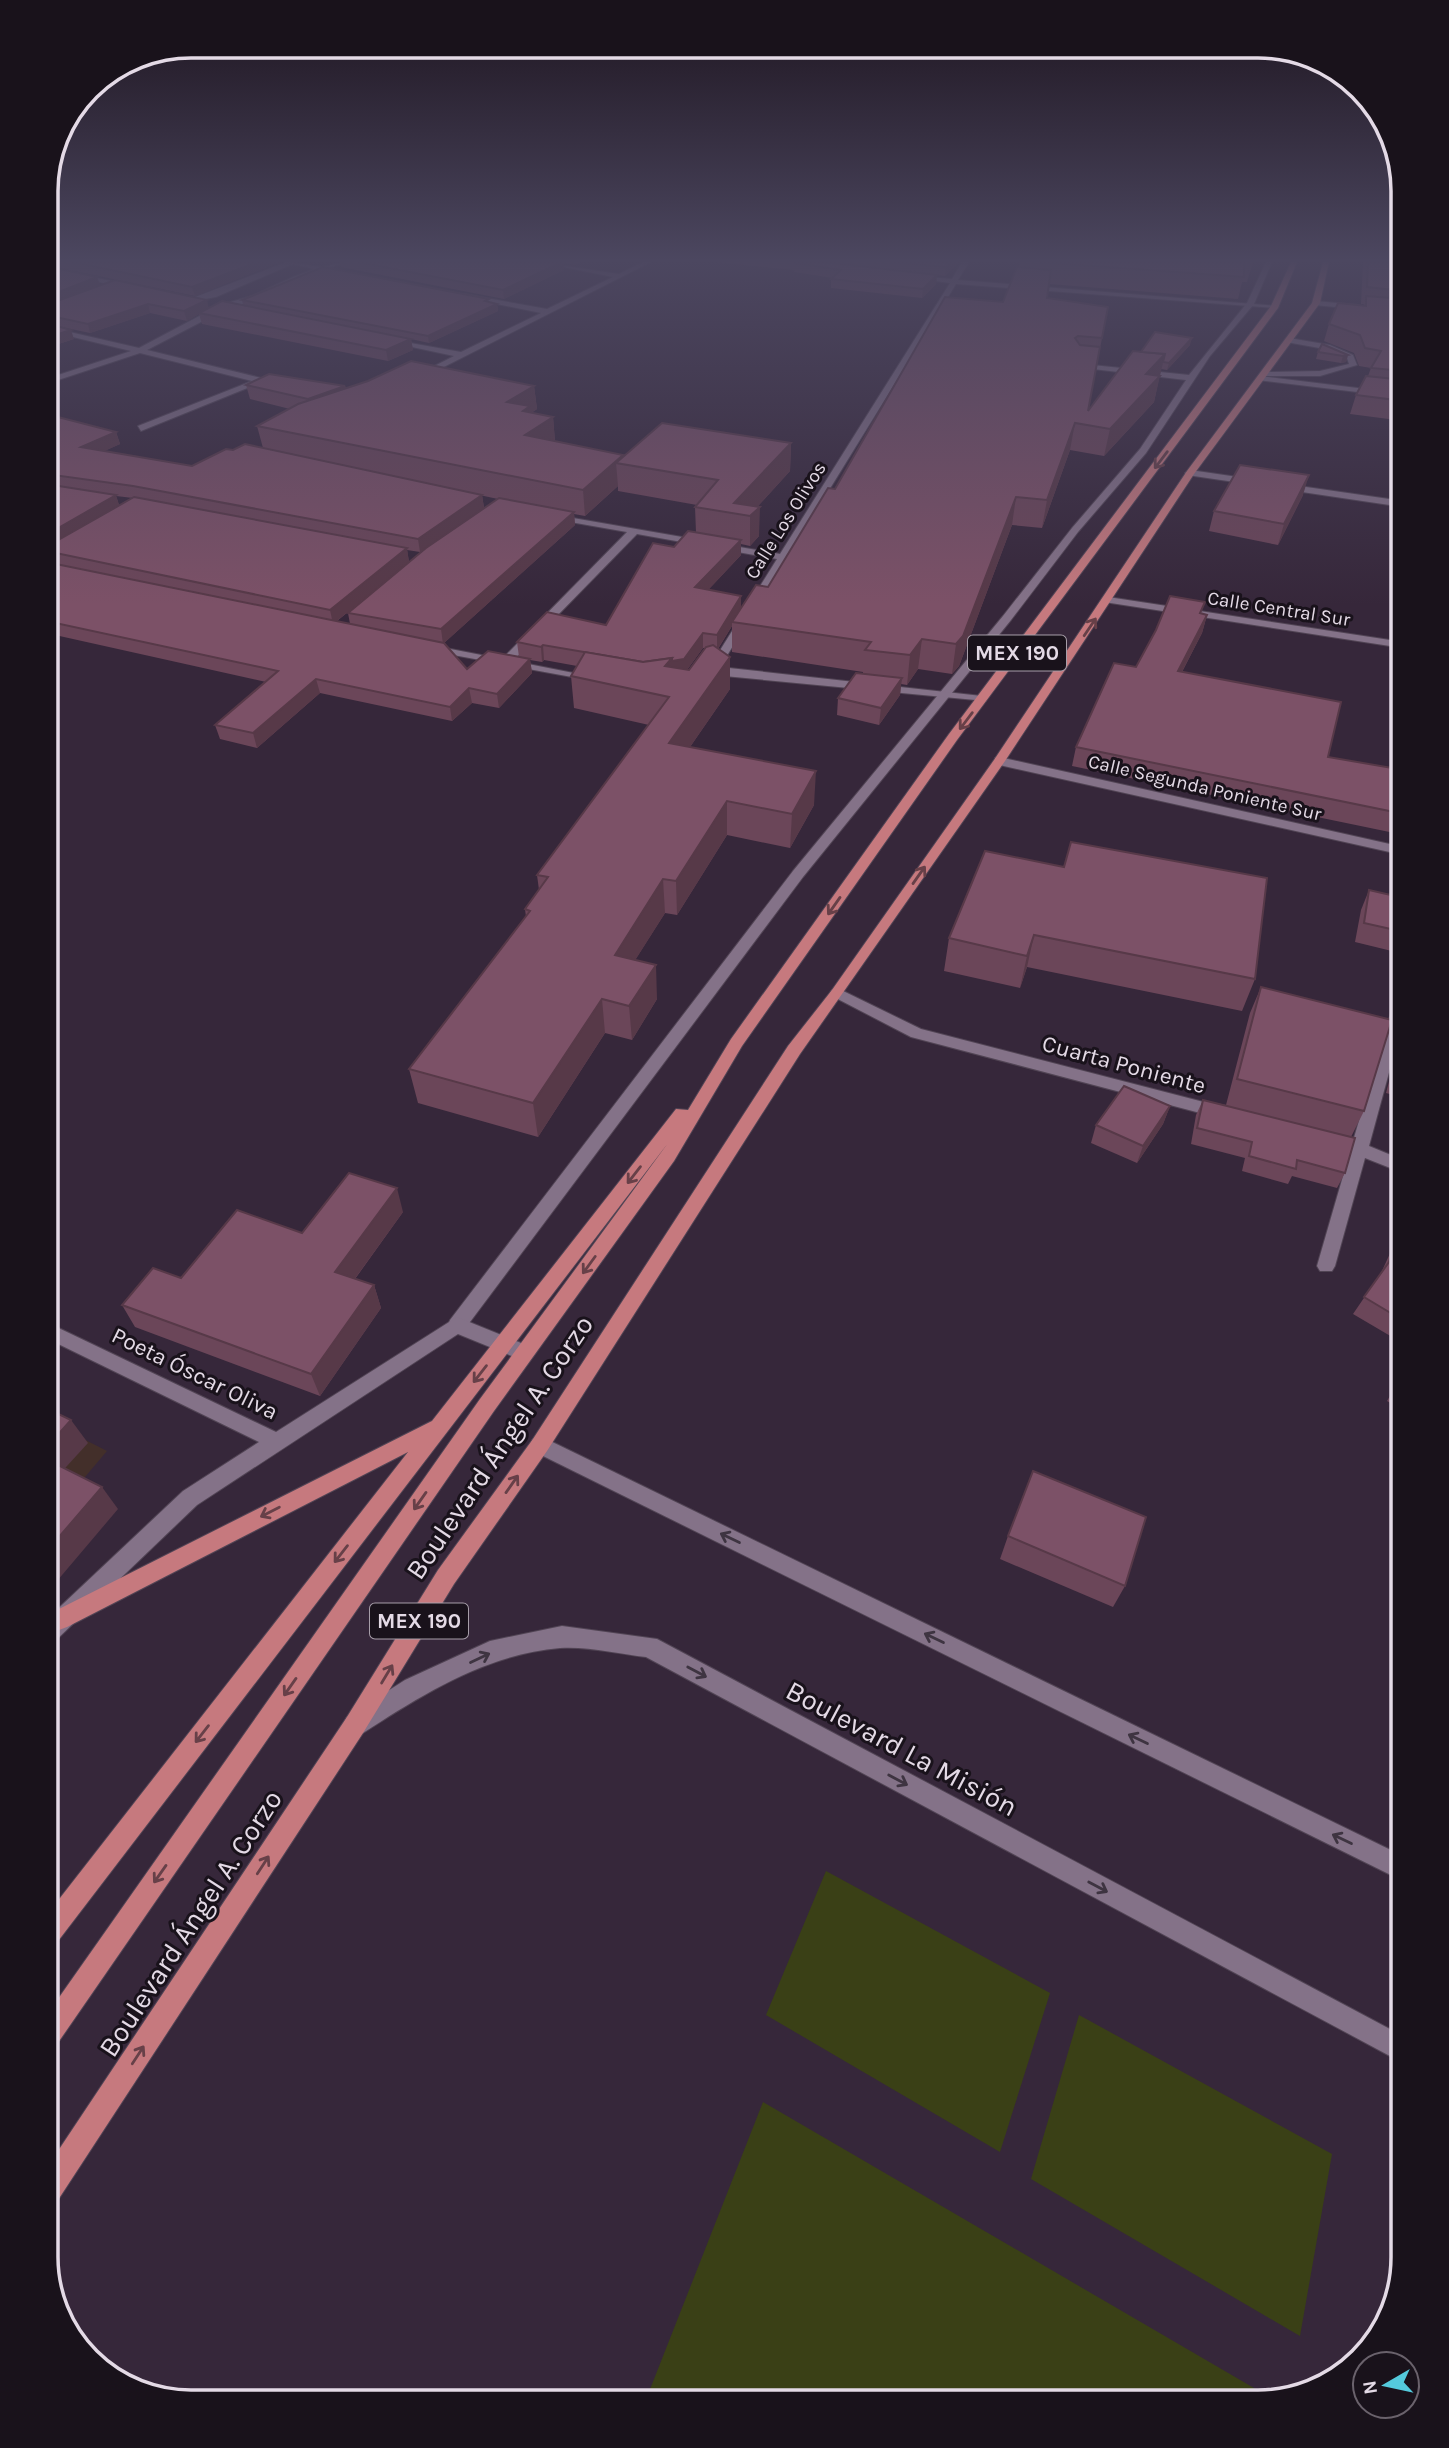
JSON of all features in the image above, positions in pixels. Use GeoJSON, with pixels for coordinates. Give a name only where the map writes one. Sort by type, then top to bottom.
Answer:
{"type":"FeatureCollection","features":[{"type":"Feature","properties":{"kind":"main road","name":"MEX 190"},"geometry":{"type":"LineString","coordinates":[[58,2021],[487,1405],[668,1157],[736,1043],[982,699],[1223,376]]}},
{"type":"Feature","properties":{"kind":"main road","name":"MEX 190"},"geometry":{"type":"LineString","coordinates":[[837,993],[999,761],[1191,473],[1262,376]]}},
{"type":"Feature","properties":{"kind":"main road","name":"Boulevard Ángel A. Corzo"},"geometry":{"type":"LineString","coordinates":[[58,2175],[355,1725],[446,1577],[540,1445],[794,1050],[837,993]]}},
{"type":"Feature","properties":{"kind":"main road","name":"Boulevard Ángel A. Corzo"},"geometry":{"type":"LineString","coordinates":[[58,1920],[736,1043]]}},
{"type":"Feature","properties":{"kind":"main road"},"geometry":{"type":"LineString","coordinates":[[58,1624],[440,1426]]}},
{"type":"Feature","properties":{"kind":"main road"},"geometry":{"type":"LineString","coordinates":[[58,2188],[110,2098]]}},
{"type":"Feature","properties":{"kind":"street"},"geometry":{"type":"LineString","coordinates":[[240,376],[286,386]]}},
{"type":"Feature","properties":{"kind":"street"},"geometry":{"type":"LineString","coordinates":[[407,382],[419,376]]}},
{"type":"Feature","properties":{"kind":"street","name":"Calle Los Olivos"},"geometry":{"type":"LineString","coordinates":[[713,670],[895,376]]}},
{"type":"Feature","properties":{"kind":"street"},"geometry":{"type":"LineString","coordinates":[[276,1441],[457,1325],[790,884],[1075,530],[1143,451],[1192,378],[1176,376]]}},
{"type":"Feature","properties":{"kind":"street"},"geometry":{"type":"LineString","coordinates":[[1264,376],[1391,394]]}},
{"type":"Feature","properties":{"kind":"street"},"geometry":{"type":"LineString","coordinates":[[141,428],[258,381]]}},
{"type":"Feature","properties":{"kind":"street"},"geometry":{"type":"LineString","coordinates":[[1191,473],[1391,502]]}},
{"type":"Feature","properties":{"kind":"street"},"geometry":{"type":"LineString","coordinates":[[539,513],[782,558]]}},
{"type":"Feature","properties":{"kind":"street"},"geometry":{"type":"LineString","coordinates":[[506,661],[634,531]]}},
{"type":"Feature","properties":{"kind":"street","name":"Calle Central Sur"},"geometry":{"type":"LineString","coordinates":[[1108,600],[1391,643]]}},
{"type":"Feature","properties":{"kind":"street"},"geometry":{"type":"LineString","coordinates":[[417,645],[608,682]]}},
{"type":"Feature","properties":{"kind":"street"},"geometry":{"type":"LineString","coordinates":[[700,675],[713,670],[982,699]]}},
{"type":"Feature","properties":{"kind":"street","name":"Calle Segunda Poniente Sur"},"geometry":{"type":"LineString","coordinates":[[999,761],[1391,848]]}},
{"type":"Feature","properties":{"kind":"street","name":"Cuarta Poniente"},"geometry":{"type":"LineString","coordinates":[[837,993],[916,1033],[1239,1117]]}},
{"type":"Feature","properties":{"kind":"street"},"geometry":{"type":"LineString","coordinates":[[1326,1266],[1391,1041]]}},
{"type":"Feature","properties":{"kind":"street"},"geometry":{"type":"LineString","coordinates":[[1319,1138],[1360,1149],[1391,1162]]}},
{"type":"Feature","properties":{"kind":"street"},"geometry":{"type":"LineString","coordinates":[[457,1325],[524,1353]]}},
{"type":"Feature","properties":{"kind":"street","name":"Poeta Óscar Oliva"},"geometry":{"type":"LineString","coordinates":[[58,1336],[276,1441]]}},
{"type":"Feature","properties":{"kind":"street","name":"Poeta Óscar Oliva"},"geometry":{"type":"LineString","coordinates":[[58,1621],[190,1498],[276,1441]]}},
{"type":"Feature","properties":{"kind":"street"},"geometry":{"type":"LineString","coordinates":[[540,1445],[1391,1863]]}},
{"type":"Feature","properties":{"kind":"street","name":"Boulevard La Misión"},"geometry":{"type":"LineString","coordinates":[[355,1725],[413,1688],[498,1649],[562,1637],[649,1647],[1391,2043]]}},
{"type":"Feature","properties":{"kind":"shaded area"},"geometry":{"type":"Polygon","coordinates":[[[58,1426],[107,1451],[58,1509],[58,1426]]]}},
{"type":"Feature","properties":{"kind":"green space"},"geometry":{"type":"Polygon","coordinates":[[[826,1871],[1050,1993],[1000,2152],[766,2015],[826,1871]]]}},
{"type":"Feature","properties":{"kind":"green space"},"geometry":{"type":"Polygon","coordinates":[[[1079,2015],[1332,2154],[1300,2336],[1031,2179],[1079,2015]]]}},
{"type":"Feature","properties":{"kind":"green space"},"geometry":{"type":"Polygon","coordinates":[[[763,2102],[1258,2390],[650,2390],[763,2102]]]}},
{"type":"Feature","properties":{"kind":"building"},"geometry":{"type":"Polygon","coordinates":[[[264,376],[283,376],[345,386],[308,399],[246,385],[264,376]]]}},
{"type":"Feature","properties":{"kind":"building"},"geometry":{"type":"Polygon","coordinates":[[[378,376],[486,376],[534,386],[507,402],[530,406],[523,411],[553,417],[525,435],[623,455],[583,490],[257,426],[298,404],[378,376]]]}},
{"type":"Feature","properties":{"kind":"building"},"geometry":{"type":"Polygon","coordinates":[[[900,376],[1095,376],[1088,411],[1114,376],[1160,376],[1110,429],[1075,423],[1047,500],[1016,497],[963,636],[956,644],[922,639],[910,655],[865,650],[871,642],[732,622],[756,585],[768,587],[828,488],[835,489],[900,376]]]}},
{"type":"Feature","properties":{"kind":"building"},"geometry":{"type":"Polygon","coordinates":[[[1366,376],[1391,379],[1391,399],[1356,395],[1366,376]]]}},
{"type":"Feature","properties":{"kind":"building"},"geometry":{"type":"Polygon","coordinates":[[[58,417],[116,432],[81,447],[192,466],[226,449],[233,450],[245,444],[482,495],[418,539],[133,486],[58,476],[58,417]]]}},
{"type":"Feature","properties":{"kind":"building"},"geometry":{"type":"Polygon","coordinates":[[[662,423],[791,443],[734,503],[760,507],[750,516],[695,507],[718,480],[616,463],[662,423]]]}},
{"type":"Feature","properties":{"kind":"building"},"geometry":{"type":"Polygon","coordinates":[[[1240,465],[1309,475],[1284,524],[1214,511],[1240,465]]]}},
{"type":"Feature","properties":{"kind":"building"},"geometry":{"type":"Polygon","coordinates":[[[58,486],[116,495],[58,528],[58,486]]]}},
{"type":"Feature","properties":{"kind":"building"},"geometry":{"type":"Polygon","coordinates":[[[134,497],[407,548],[330,610],[58,553],[58,540],[134,497]]]}},
{"type":"Feature","properties":{"kind":"building"},"geometry":{"type":"Polygon","coordinates":[[[499,498],[574,512],[441,629],[348,613],[426,548],[499,498]]]}},
{"type":"Feature","properties":{"kind":"building"},"geometry":{"type":"Polygon","coordinates":[[[688,531],[741,540],[695,587],[741,596],[717,635],[703,633],[684,659],[643,662],[517,642],[547,612],[606,625],[653,543],[674,547],[688,531]]]}},
{"type":"Feature","properties":{"kind":"building"},"geometry":{"type":"Polygon","coordinates":[[[58,564],[444,643],[467,669],[488,651],[530,659],[497,694],[469,688],[450,707],[316,679],[253,733],[215,725],[278,671],[58,624],[58,564]]]}},
{"type":"Feature","properties":{"kind":"building"},"geometry":{"type":"Polygon","coordinates":[[[1170,596],[1205,602],[1200,613],[1207,615],[1178,671],[1341,702],[1328,757],[1391,768],[1391,811],[1076,747],[1114,663],[1136,667],[1170,596]]]}},
{"type":"Feature","properties":{"kind":"building"},"geometry":{"type":"Polygon","coordinates":[[[713,645],[730,657],[669,743],[816,771],[792,814],[727,801],[676,881],[663,879],[615,955],[656,965],[629,1006],[602,999],[533,1103],[409,1069],[530,911],[525,909],[548,877],[537,875],[669,697],[571,676],[585,652],[643,662],[672,658],[665,666],[689,670],[706,647],[713,645]]]}},
{"type":"Feature","properties":{"kind":"building"},"geometry":{"type":"Polygon","coordinates":[[[856,673],[902,678],[881,708],[838,698],[856,673]]]}},
{"type":"Feature","properties":{"kind":"building"},"geometry":{"type":"Polygon","coordinates":[[[1071,842],[1267,878],[1255,979],[1034,935],[1027,956],[949,938],[985,851],[1064,867],[1071,842]]]}},
{"type":"Feature","properties":{"kind":"building"},"geometry":{"type":"Polygon","coordinates":[[[1369,890],[1391,895],[1391,929],[1364,923],[1369,890]]]}},
{"type":"Feature","properties":{"kind":"building"},"geometry":{"type":"Polygon","coordinates":[[[1261,987],[1391,1020],[1364,1111],[1237,1079],[1261,987]]]}},
{"type":"Feature","properties":{"kind":"building"},"geometry":{"type":"Polygon","coordinates":[[[1124,1086],[1170,1106],[1143,1146],[1096,1125],[1124,1086]]]}},
{"type":"Feature","properties":{"kind":"building"},"geometry":{"type":"Polygon","coordinates":[[[1203,1100],[1355,1138],[1345,1173],[1297,1160],[1296,1169],[1249,1156],[1252,1142],[1197,1128],[1203,1100]]]}},
{"type":"Feature","properties":{"kind":"building"},"geometry":{"type":"Polygon","coordinates":[[[349,1173],[397,1188],[335,1272],[374,1285],[311,1374],[122,1305],[153,1268],[181,1278],[237,1210],[302,1233],[349,1173]]]}},
{"type":"Feature","properties":{"kind":"building"},"geometry":{"type":"Polygon","coordinates":[[[1391,1258],[1391,1313],[1364,1297],[1391,1258]]]}},
{"type":"Feature","properties":{"kind":"building"},"geometry":{"type":"Polygon","coordinates":[[[58,1414],[71,1420],[58,1435],[58,1414]]]}},
{"type":"Feature","properties":{"kind":"building"},"geometry":{"type":"Polygon","coordinates":[[[58,1465],[102,1487],[58,1538],[58,1465]]]}},
{"type":"Feature","properties":{"kind":"building"},"geometry":{"type":"Polygon","coordinates":[[[1033,1471],[1146,1517],[1125,1586],[1008,1536],[1033,1471]]]}}]}
